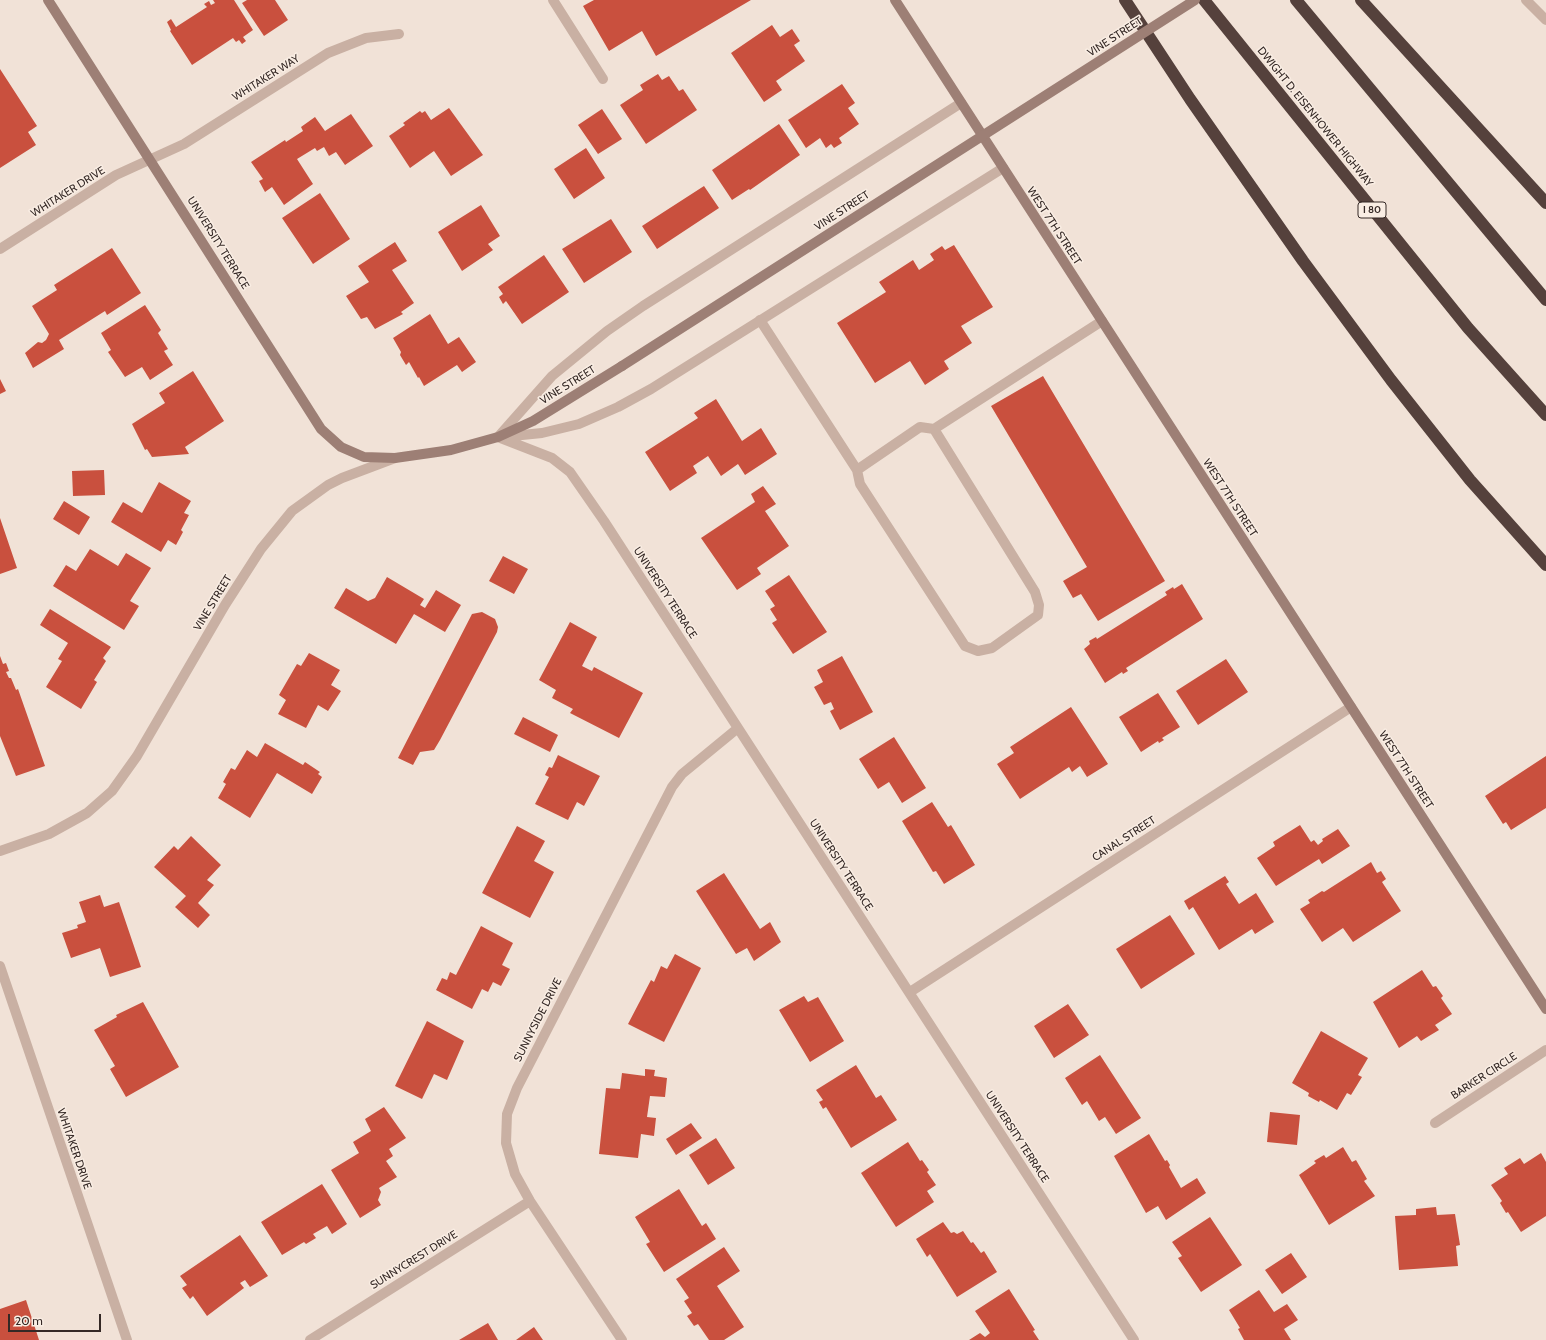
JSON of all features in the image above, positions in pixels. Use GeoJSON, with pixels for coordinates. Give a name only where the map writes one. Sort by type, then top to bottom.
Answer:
{"type":"FeatureCollection","features":[{"type":"Feature","properties":{"kind":"highway"},"geometry":{"type":"LineString","coordinates":[[1125,0],[1194,106],[1303,261],[1386,374],[1470,480],[1546,566]]}},
{"type":"Feature","properties":{"kind":"highway","name":"DWIGHT D. EISENHOWER HIGHWAY"},"geometry":{"type":"LineString","coordinates":[[1204,0],[1468,328],[1546,415]]}},
{"type":"Feature","properties":{"kind":"highway"},"geometry":{"type":"LineString","coordinates":[[1296,0],[1546,300]]}},
{"type":"Feature","properties":{"kind":"highway"},"geometry":{"type":"LineString","coordinates":[[1361,0],[1546,203]]}},
{"type":"Feature","properties":{"kind":"street","name":"UNIVERSITY TERRACE"},"geometry":{"type":"LineString","coordinates":[[48,0],[151,159],[321,429],[341,447],[364,457],[395,458]]}},
{"type":"Feature","properties":{"kind":"street"},"geometry":{"type":"LineString","coordinates":[[553,0],[603,79]]}},
{"type":"Feature","properties":{"kind":"street","name":"WEST 7TH STREET"},"geometry":{"type":"LineString","coordinates":[[894,0],[1546,1009]]}},
{"type":"Feature","properties":{"kind":"street","name":"VINE STREET"},"geometry":{"type":"LineString","coordinates":[[0,851],[49,834],[87,814],[112,791],[137,756],[226,605],[261,549],[292,511],[328,485],[342,478],[395,458],[451,450],[498,437],[532,421],[622,366],[1195,0]]}},
{"type":"Feature","properties":{"kind":"street"},"geometry":{"type":"LineString","coordinates":[[1526,0],[1546,20]]}},
{"type":"Feature","properties":{"kind":"street","name":"WHITAKER WAY"},"geometry":{"type":"LineString","coordinates":[[151,159],[184,144],[328,53],[366,38],[399,34]]}},
{"type":"Feature","properties":{"kind":"street","name":"VINE STREET"},"geometry":{"type":"LineString","coordinates":[[498,437],[552,376],[607,331],[643,306],[961,103]]}},
{"type":"Feature","properties":{"kind":"street","name":"WHITAKER DRIVE"},"geometry":{"type":"LineString","coordinates":[[0,249],[116,175],[151,159]]}},
{"type":"Feature","properties":{"kind":"street","name":"VINE STREET"},"geometry":{"type":"LineString","coordinates":[[498,437],[542,433],[579,424],[618,407],[651,389],[1003,168]]}},
{"type":"Feature","properties":{"kind":"street"},"geometry":{"type":"LineString","coordinates":[[760,320],[857,470],[860,484],[965,646],[978,651],[992,648],[1038,615],[1039,605],[1035,592],[934,429]]}},
{"type":"Feature","properties":{"kind":"street"},"geometry":{"type":"LineString","coordinates":[[857,470],[920,427],[934,429],[1102,321]]}},
{"type":"Feature","properties":{"kind":"street","name":"UNIVERSITY TERRACE"},"geometry":{"type":"LineString","coordinates":[[498,437],[552,458],[570,472],[910,992],[1134,1340]]}},
{"type":"Feature","properties":{"kind":"street","name":"CANAL STREET"},"geometry":{"type":"LineString","coordinates":[[910,992],[1351,706]]}},
{"type":"Feature","properties":{"kind":"street","name":"SUNNYSIDE DRIVE"},"geometry":{"type":"LineString","coordinates":[[622,1340],[530,1201],[515,1174],[506,1143],[508,1114],[517,1088],[672,787],[682,774],[738,728]]}},
{"type":"Feature","properties":{"kind":"street","name":"WHITAKER DRIVE"},"geometry":{"type":"LineString","coordinates":[[0,966],[127,1340]]}},
{"type":"Feature","properties":{"kind":"street","name":"BARKER CIRCLE"},"geometry":{"type":"LineString","coordinates":[[1435,1123],[1546,1050]]}},
{"type":"Feature","properties":{"kind":"street","name":"SUNNYCREST DRIVE"},"geometry":{"type":"LineString","coordinates":[[310,1340],[530,1201]]}},
{"type":"Feature","properties":{"kind":"building"},"geometry":{"type":"Polygon","coordinates":[[[213,0],[234,0],[253,30],[243,37],[246,41],[242,44],[239,40],[236,42],[233,38],[192,65],[170,31],[171,30],[167,22],[171,19],[176,27],[207,7],[204,4],[209,1],[211,5],[215,3],[213,0]]]}},
{"type":"Feature","properties":{"kind":"building"},"geometry":{"type":"Polygon","coordinates":[[[247,0],[275,0],[288,20],[264,36],[242,3],[247,0]]]}},
{"type":"Feature","properties":{"kind":"building"},"geometry":{"type":"Polygon","coordinates":[[[594,0],[751,0],[656,56],[642,31],[609,51],[583,6],[594,0]]]}},
{"type":"Feature","properties":{"kind":"building"},"geometry":{"type":"Polygon","coordinates":[[[772,25],[780,37],[792,29],[800,41],[794,45],[805,61],[776,81],[782,90],[764,102],[731,53],[772,25]]]}},
{"type":"Feature","properties":{"kind":"building"},"geometry":{"type":"Polygon","coordinates":[[[0,69],[37,126],[28,132],[36,145],[0,168],[0,69]]]}},
{"type":"Feature","properties":{"kind":"building"},"geometry":{"type":"Polygon","coordinates":[[[658,74],[662,80],[669,76],[679,91],[683,89],[697,110],[646,144],[620,105],[643,90],[640,85],[658,74]]]}},
{"type":"Feature","properties":{"kind":"building"},"geometry":{"type":"Polygon","coordinates":[[[842,84],[855,103],[848,108],[859,124],[839,138],[842,143],[834,148],[831,144],[826,148],[820,138],[806,148],[788,120],[842,84]]]}},
{"type":"Feature","properties":{"kind":"building"},"geometry":{"type":"Polygon","coordinates":[[[449,108],[483,155],[451,176],[434,151],[410,168],[389,136],[405,125],[403,123],[420,111],[422,113],[425,111],[431,120],[449,108]]]}},
{"type":"Feature","properties":{"kind":"building"},"geometry":{"type":"Polygon","coordinates":[[[602,109],[622,139],[598,154],[578,125],[602,109]]]}},
{"type":"Feature","properties":{"kind":"building"},"geometry":{"type":"Polygon","coordinates":[[[351,114],[373,146],[345,165],[336,152],[329,156],[324,147],[317,151],[315,148],[297,159],[313,184],[284,205],[272,187],[265,192],[259,181],[263,179],[251,162],[285,140],[286,142],[303,131],[301,127],[315,117],[325,131],[351,114]]]}},
{"type":"Feature","properties":{"kind":"building"},"geometry":{"type":"Polygon","coordinates":[[[779,124],[800,155],[750,190],[749,189],[732,200],[712,170],[779,124]]]}},
{"type":"Feature","properties":{"kind":"building"},"geometry":{"type":"Polygon","coordinates":[[[586,148],[605,178],[574,199],[554,169],[586,148]]]}},
{"type":"Feature","properties":{"kind":"building"},"geometry":{"type":"Polygon","coordinates":[[[704,186],[719,208],[657,249],[642,226],[704,186]]]}},
{"type":"Feature","properties":{"kind":"building"},"geometry":{"type":"Polygon","coordinates":[[[320,193],[350,239],[313,264],[282,218],[320,193]]]}},
{"type":"Feature","properties":{"kind":"building"},"geometry":{"type":"Polygon","coordinates":[[[481,205],[500,236],[488,244],[493,250],[462,271],[438,232],[481,205]]]}},
{"type":"Feature","properties":{"kind":"building"},"geometry":{"type":"Polygon","coordinates":[[[611,219],[632,252],[584,283],[562,249],[611,219]]]}},
{"type":"Feature","properties":{"kind":"building"},"geometry":{"type":"Polygon","coordinates":[[[395,242],[407,261],[392,270],[414,303],[401,312],[403,314],[375,329],[367,317],[361,319],[346,296],[369,282],[358,266],[395,242]]]}},
{"type":"Feature","properties":{"kind":"building"},"geometry":{"type":"Polygon","coordinates":[[[954,245],[993,307],[961,326],[972,343],[944,361],[949,369],[925,385],[910,361],[875,383],[837,323],[886,292],[879,282],[913,260],[919,270],[934,260],[930,254],[942,246],[945,250],[954,245]]]}},
{"type":"Feature","properties":{"kind":"building"},"geometry":{"type":"Polygon","coordinates":[[[112,248],[141,293],[107,315],[105,311],[59,340],[64,349],[33,368],[25,353],[38,342],[42,343],[46,340],[49,334],[32,306],[57,290],[54,285],[112,248]]]}},
{"type":"Feature","properties":{"kind":"building"},"geometry":{"type":"Polygon","coordinates":[[[544,255],[569,292],[522,324],[506,301],[503,304],[499,297],[503,294],[498,287],[544,255]]]}},
{"type":"Feature","properties":{"kind":"building"},"geometry":{"type":"Polygon","coordinates":[[[145,305],[161,330],[158,333],[168,349],[164,351],[173,365],[150,380],[142,367],[125,377],[108,352],[111,350],[101,333],[145,305]]]}},
{"type":"Feature","properties":{"kind":"building"},"geometry":{"type":"Polygon","coordinates":[[[430,314],[448,344],[459,337],[476,362],[462,372],[457,365],[424,386],[409,362],[406,365],[393,338],[430,314]]]}},
{"type":"Feature","properties":{"kind":"building"},"geometry":{"type":"Polygon","coordinates":[[[193,371],[224,421],[185,447],[189,454],[152,457],[147,449],[145,450],[132,424],[165,403],[159,393],[193,371]]]}},
{"type":"Feature","properties":{"kind":"building"},"geometry":{"type":"Polygon","coordinates":[[[1043,376],[1165,581],[1098,621],[1081,594],[1073,598],[1063,581],[1087,567],[991,406],[1043,376]]]}},
{"type":"Feature","properties":{"kind":"building"},"geometry":{"type":"Polygon","coordinates":[[[0,379],[6,391],[0,394],[0,379]]]}},
{"type":"Feature","properties":{"kind":"building"},"geometry":{"type":"Polygon","coordinates":[[[716,399],[742,441],[761,428],[777,454],[745,475],[738,464],[721,476],[708,456],[693,466],[697,473],[670,491],[645,452],[698,418],[694,413],[716,399]]]}},
{"type":"Feature","properties":{"kind":"building"},"geometry":{"type":"Polygon","coordinates":[[[104,470],[105,495],[73,496],[72,471],[104,470]]]}},
{"type":"Feature","properties":{"kind":"building"},"geometry":{"type":"Polygon","coordinates":[[[159,482],[191,501],[184,513],[189,515],[181,530],[183,532],[176,545],[168,540],[161,552],[111,522],[123,502],[142,513],[159,482]]]}},
{"type":"Feature","properties":{"kind":"building"},"geometry":{"type":"Polygon","coordinates":[[[763,486],[776,504],[765,511],[789,546],[757,568],[761,574],[737,590],[701,538],[755,502],[751,494],[763,486]]]}},
{"type":"Feature","properties":{"kind":"building"},"geometry":{"type":"Polygon","coordinates":[[[64,501],[90,517],[79,535],[53,519],[64,501]]]}},
{"type":"Feature","properties":{"kind":"building"},"geometry":{"type":"Polygon","coordinates":[[[0,518],[17,568],[0,574],[0,518]]]}},
{"type":"Feature","properties":{"kind":"building"},"geometry":{"type":"Polygon","coordinates":[[[90,549],[118,566],[126,553],[151,568],[130,601],[139,606],[124,630],[53,586],[66,565],[76,571],[90,549]]]}},
{"type":"Feature","properties":{"kind":"building"},"geometry":{"type":"Polygon","coordinates":[[[503,556],[528,569],[514,594],[489,581],[503,556]]]}},
{"type":"Feature","properties":{"kind":"building"},"geometry":{"type":"Polygon","coordinates":[[[789,575],[827,632],[793,654],[772,623],[777,620],[770,609],[775,606],[765,591],[789,575]]]}},
{"type":"Feature","properties":{"kind":"building"},"geometry":{"type":"Polygon","coordinates":[[[387,577],[424,599],[420,605],[425,608],[436,590],[461,605],[445,632],[414,614],[396,644],[334,608],[346,588],[368,601],[375,598],[387,577]]]}},
{"type":"Feature","properties":{"kind":"building"},"geometry":{"type":"Polygon","coordinates":[[[1182,584],[1203,619],[1126,668],[1128,671],[1123,674],[1122,672],[1105,683],[1084,649],[1090,644],[1089,641],[1096,637],[1097,639],[1167,595],[1165,592],[1182,584]]]}},
{"type":"Feature","properties":{"kind":"building"},"geometry":{"type":"Polygon","coordinates":[[[50,609],[111,647],[103,658],[106,661],[94,680],[97,682],[81,709],[46,687],[62,661],[58,659],[68,643],[40,625],[50,609]]]}},
{"type":"Feature","properties":{"kind":"building"},"geometry":{"type":"Polygon","coordinates":[[[482,612],[495,619],[498,627],[497,632],[440,740],[434,750],[420,752],[413,765],[398,758],[472,614],[482,612]]]}},
{"type":"Feature","properties":{"kind":"building"},"geometry":{"type":"Polygon","coordinates":[[[570,622],[597,637],[582,666],[592,671],[594,667],[643,693],[619,738],[570,713],[573,709],[552,698],[556,690],[539,680],[570,622]]]}},
{"type":"Feature","properties":{"kind":"building"},"geometry":{"type":"Polygon","coordinates":[[[309,653],[340,670],[331,685],[341,691],[328,711],[318,705],[306,728],[278,714],[286,700],[279,695],[297,664],[301,666],[309,653]]]}},
{"type":"Feature","properties":{"kind":"building"},"geometry":{"type":"Polygon","coordinates":[[[0,656],[3,664],[6,663],[9,671],[6,672],[9,678],[11,678],[16,690],[18,689],[45,766],[16,776],[0,736],[0,656]]]}},
{"type":"Feature","properties":{"kind":"building"},"geometry":{"type":"Polygon","coordinates":[[[842,656],[873,712],[840,730],[830,711],[834,709],[831,702],[824,705],[814,687],[823,682],[817,670],[842,656]]]}},
{"type":"Feature","properties":{"kind":"building"},"geometry":{"type":"Polygon","coordinates":[[[1226,659],[1248,692],[1198,725],[1176,691],[1226,659]]]}},
{"type":"Feature","properties":{"kind":"building"},"geometry":{"type":"Polygon","coordinates":[[[1158,693],[1180,727],[1162,738],[1164,740],[1159,743],[1158,741],[1141,752],[1119,717],[1158,693]]]}},
{"type":"Feature","properties":{"kind":"building"},"geometry":{"type":"Polygon","coordinates":[[[1071,707],[1108,764],[1087,777],[1080,766],[1072,772],[1069,767],[1020,799],[997,764],[1014,753],[1010,747],[1071,707]]]}},
{"type":"Feature","properties":{"kind":"building"},"geometry":{"type":"Polygon","coordinates":[[[523,717],[558,735],[550,752],[514,734],[523,717]]]}},
{"type":"Feature","properties":{"kind":"building"},"geometry":{"type":"Polygon","coordinates":[[[894,737],[926,788],[902,803],[889,782],[878,789],[859,759],[894,737]]]}},
{"type":"Feature","properties":{"kind":"building"},"geometry":{"type":"Polygon","coordinates":[[[265,743],[303,765],[305,762],[320,772],[318,774],[322,777],[312,794],[277,773],[250,818],[218,798],[226,784],[223,782],[231,768],[235,770],[247,750],[257,757],[265,743]]]}},
{"type":"Feature","properties":{"kind":"building"},"geometry":{"type":"Polygon","coordinates":[[[558,755],[600,776],[584,806],[577,802],[568,820],[535,804],[549,777],[545,775],[549,767],[552,768],[558,755]]]}},
{"type":"Feature","properties":{"kind":"building"},"geometry":{"type":"Polygon","coordinates":[[[1546,756],[1546,808],[1511,830],[1506,822],[1503,824],[1485,796],[1546,756]]]}},
{"type":"Feature","properties":{"kind":"building"},"geometry":{"type":"Polygon","coordinates":[[[932,802],[948,827],[951,825],[975,865],[944,884],[936,871],[933,872],[902,821],[932,802]]]}},
{"type":"Feature","properties":{"kind":"building"},"geometry":{"type":"Polygon","coordinates":[[[1300,825],[1311,842],[1314,840],[1318,845],[1323,841],[1322,839],[1338,829],[1350,846],[1322,864],[1319,859],[1276,886],[1257,858],[1275,846],[1273,842],[1300,825]]]}},
{"type":"Feature","properties":{"kind":"building"},"geometry":{"type":"Polygon","coordinates":[[[517,826],[545,841],[534,861],[554,872],[530,918],[482,893],[517,826]]]}},
{"type":"Feature","properties":{"kind":"building"},"geometry":{"type":"Polygon","coordinates":[[[191,836],[221,865],[207,880],[214,885],[198,903],[210,915],[198,928],[175,907],[186,896],[154,867],[174,846],[178,850],[191,836]]]}},
{"type":"Feature","properties":{"kind":"building"},"geometry":{"type":"Polygon","coordinates":[[[1371,862],[1377,873],[1381,871],[1386,879],[1382,882],[1401,911],[1353,942],[1343,928],[1322,942],[1300,909],[1310,903],[1308,900],[1322,891],[1324,892],[1371,862]]]}},
{"type":"Feature","properties":{"kind":"building"},"geometry":{"type":"Polygon","coordinates":[[[724,873],[760,929],[770,922],[781,942],[754,961],[747,948],[736,954],[696,891],[724,873]]]}},
{"type":"Feature","properties":{"kind":"building"},"geometry":{"type":"Polygon","coordinates":[[[1225,876],[1229,882],[1226,884],[1239,904],[1256,893],[1274,922],[1255,934],[1252,929],[1219,950],[1193,907],[1189,910],[1184,901],[1225,876]]]}},
{"type":"Feature","properties":{"kind":"building"},"geometry":{"type":"Polygon","coordinates":[[[100,895],[104,907],[119,902],[141,967],[110,977],[100,948],[71,958],[62,933],[78,928],[77,925],[86,922],[79,902],[100,895]]]}},
{"type":"Feature","properties":{"kind":"building"},"geometry":{"type":"Polygon","coordinates":[[[1170,915],[1195,954],[1141,989],[1116,949],[1170,915]]]}},
{"type":"Feature","properties":{"kind":"building"},"geometry":{"type":"Polygon","coordinates":[[[481,926],[513,943],[502,965],[510,969],[501,986],[493,982],[488,992],[482,989],[472,1009],[436,990],[442,978],[447,980],[450,972],[456,975],[481,926]]]}},
{"type":"Feature","properties":{"kind":"building"},"geometry":{"type":"Polygon","coordinates":[[[675,954],[701,968],[664,1042],[628,1024],[651,980],[654,982],[661,966],[667,969],[675,954]]]}},
{"type":"Feature","properties":{"kind":"building"},"geometry":{"type":"Polygon","coordinates":[[[1422,970],[1433,987],[1436,986],[1443,996],[1441,998],[1452,1014],[1435,1025],[1439,1030],[1421,1041],[1417,1036],[1399,1048],[1373,1002],[1422,970]]]}},
{"type":"Feature","properties":{"kind":"building"},"geometry":{"type":"Polygon","coordinates":[[[804,996],[808,1002],[818,997],[844,1041],[810,1062],[779,1010],[804,996]]]}},
{"type":"Feature","properties":{"kind":"building"},"geometry":{"type":"Polygon","coordinates":[[[143,1002],[179,1067],[126,1097],[110,1069],[115,1066],[94,1030],[117,1017],[116,1015],[143,1002]]]}},
{"type":"Feature","properties":{"kind":"building"},"geometry":{"type":"Polygon","coordinates":[[[1068,1004],[1089,1035],[1054,1058],[1034,1026],[1068,1004]]]}},
{"type":"Feature","properties":{"kind":"building"},"geometry":{"type":"Polygon","coordinates":[[[427,1021],[464,1041],[447,1080],[434,1074],[422,1099],[395,1086],[427,1021]]]}},
{"type":"Feature","properties":{"kind":"building"},"geometry":{"type":"Polygon","coordinates":[[[1321,1031],[1368,1058],[1358,1075],[1362,1077],[1351,1095],[1347,1093],[1337,1110],[1320,1100],[1319,1102],[1308,1096],[1309,1093],[1292,1083],[1321,1031]]]}},
{"type":"Feature","properties":{"kind":"building"},"geometry":{"type":"Polygon","coordinates":[[[1100,1055],[1141,1118],[1116,1134],[1105,1117],[1099,1121],[1087,1101],[1082,1105],[1065,1078],[1100,1055]]]}},
{"type":"Feature","properties":{"kind":"building"},"geometry":{"type":"Polygon","coordinates":[[[856,1065],[876,1098],[881,1095],[897,1120],[851,1148],[826,1107],[823,1109],[819,1102],[823,1100],[816,1090],[856,1065]]]}},
{"type":"Feature","properties":{"kind":"building"},"geometry":{"type":"Polygon","coordinates":[[[645,1069],[655,1070],[654,1076],[667,1078],[665,1097],[650,1096],[647,1117],[656,1118],[654,1136],[641,1134],[638,1158],[599,1154],[606,1088],[620,1089],[622,1073],[645,1076],[645,1069]]]}},
{"type":"Feature","properties":{"kind":"building"},"geometry":{"type":"Polygon","coordinates":[[[384,1107],[406,1138],[389,1149],[393,1156],[386,1161],[397,1177],[379,1188],[381,1192],[378,1200],[381,1205],[360,1218],[331,1170],[359,1153],[353,1142],[371,1131],[365,1119],[384,1107]]]}},
{"type":"Feature","properties":{"kind":"building"},"geometry":{"type":"Polygon","coordinates":[[[1270,1112],[1300,1115],[1297,1145],[1267,1142],[1270,1112]]]}},
{"type":"Feature","properties":{"kind":"building"},"geometry":{"type":"Polygon","coordinates":[[[691,1123],[702,1138],[676,1155],[666,1139],[691,1123]]]}},
{"type":"Feature","properties":{"kind":"building"},"geometry":{"type":"Polygon","coordinates":[[[1149,1134],[1165,1161],[1167,1160],[1170,1165],[1169,1167],[1181,1188],[1197,1178],[1206,1193],[1166,1220],[1158,1206],[1146,1213],[1114,1156],[1149,1134]]]}},
{"type":"Feature","properties":{"kind":"building"},"geometry":{"type":"Polygon","coordinates":[[[716,1138],[735,1168],[708,1185],[689,1155],[716,1138]]]}},
{"type":"Feature","properties":{"kind":"building"},"geometry":{"type":"Polygon","coordinates":[[[908,1142],[920,1161],[922,1160],[929,1170],[927,1172],[936,1185],[927,1191],[934,1202],[896,1227],[861,1173],[908,1142]]]}},
{"type":"Feature","properties":{"kind":"building"},"geometry":{"type":"Polygon","coordinates":[[[1343,1147],[1352,1162],[1356,1160],[1367,1179],[1364,1181],[1375,1196],[1329,1225],[1299,1175],[1316,1163],[1314,1161],[1324,1155],[1326,1158],[1343,1147]]]}},
{"type":"Feature","properties":{"kind":"building"},"geometry":{"type":"Polygon","coordinates":[[[1541,1153],[1546,1162],[1546,1216],[1521,1232],[1508,1212],[1506,1213],[1500,1203],[1502,1201],[1491,1185],[1508,1174],[1504,1168],[1520,1158],[1524,1164],[1541,1153]]]}},
{"type":"Feature","properties":{"kind":"building"},"geometry":{"type":"Polygon","coordinates":[[[322,1184],[347,1224],[332,1234],[327,1226],[313,1234],[316,1238],[306,1244],[304,1242],[282,1255],[261,1222],[322,1184]]]}},
{"type":"Feature","properties":{"kind":"building"},"geometry":{"type":"Polygon","coordinates":[[[679,1189],[702,1226],[706,1223],[716,1239],[664,1272],[646,1244],[650,1242],[635,1217],[679,1189]]]}},
{"type":"Feature","properties":{"kind":"building"},"geometry":{"type":"Polygon","coordinates":[[[1436,1207],[1437,1215],[1455,1214],[1460,1245],[1456,1246],[1458,1266],[1399,1270],[1395,1216],[1416,1215],[1416,1209],[1436,1207]]]}},
{"type":"Feature","properties":{"kind":"building"},"geometry":{"type":"Polygon","coordinates":[[[1210,1217],[1242,1265],[1201,1292],[1178,1258],[1182,1256],[1172,1242],[1210,1217]]]}},
{"type":"Feature","properties":{"kind":"building"},"geometry":{"type":"Polygon","coordinates":[[[943,1222],[951,1233],[954,1232],[957,1234],[963,1231],[971,1243],[973,1242],[981,1253],[984,1251],[997,1272],[957,1297],[930,1254],[927,1257],[916,1239],[943,1222]]]}},
{"type":"Feature","properties":{"kind":"building"},"geometry":{"type":"Polygon","coordinates":[[[240,1235],[268,1276],[250,1287],[245,1280],[240,1283],[244,1288],[207,1316],[193,1296],[190,1299],[182,1288],[187,1285],[180,1276],[240,1235]]]}},
{"type":"Feature","properties":{"kind":"building"},"geometry":{"type":"Polygon","coordinates":[[[724,1247],[740,1271],[717,1286],[744,1327],[724,1340],[709,1340],[698,1324],[694,1326],[687,1316],[692,1313],[684,1301],[689,1298],[676,1279],[724,1247]]]}},
{"type":"Feature","properties":{"kind":"building"},"geometry":{"type":"Polygon","coordinates":[[[1291,1253],[1307,1277],[1282,1294],[1265,1270],[1291,1253]]]}},
{"type":"Feature","properties":{"kind":"building"},"geometry":{"type":"Polygon","coordinates":[[[1009,1289],[1035,1330],[1033,1331],[1039,1340],[969,1340],[980,1333],[985,1337],[990,1333],[975,1311],[1009,1289]]]}},
{"type":"Feature","properties":{"kind":"building"},"geometry":{"type":"Polygon","coordinates":[[[1259,1290],[1274,1312],[1287,1304],[1298,1320],[1284,1329],[1291,1340],[1244,1340],[1238,1329],[1240,1328],[1229,1310],[1259,1290]]]}},
{"type":"Feature","properties":{"kind":"building"},"geometry":{"type":"Polygon","coordinates":[[[26,1300],[39,1340],[0,1340],[0,1309],[26,1300]]]}},
{"type":"Feature","properties":{"kind":"building"},"geometry":{"type":"Polygon","coordinates":[[[488,1323],[498,1340],[459,1340],[488,1323]]]}},
{"type":"Feature","properties":{"kind":"building"},"geometry":{"type":"Polygon","coordinates":[[[534,1327],[543,1340],[516,1340],[534,1327]]]}}]}
